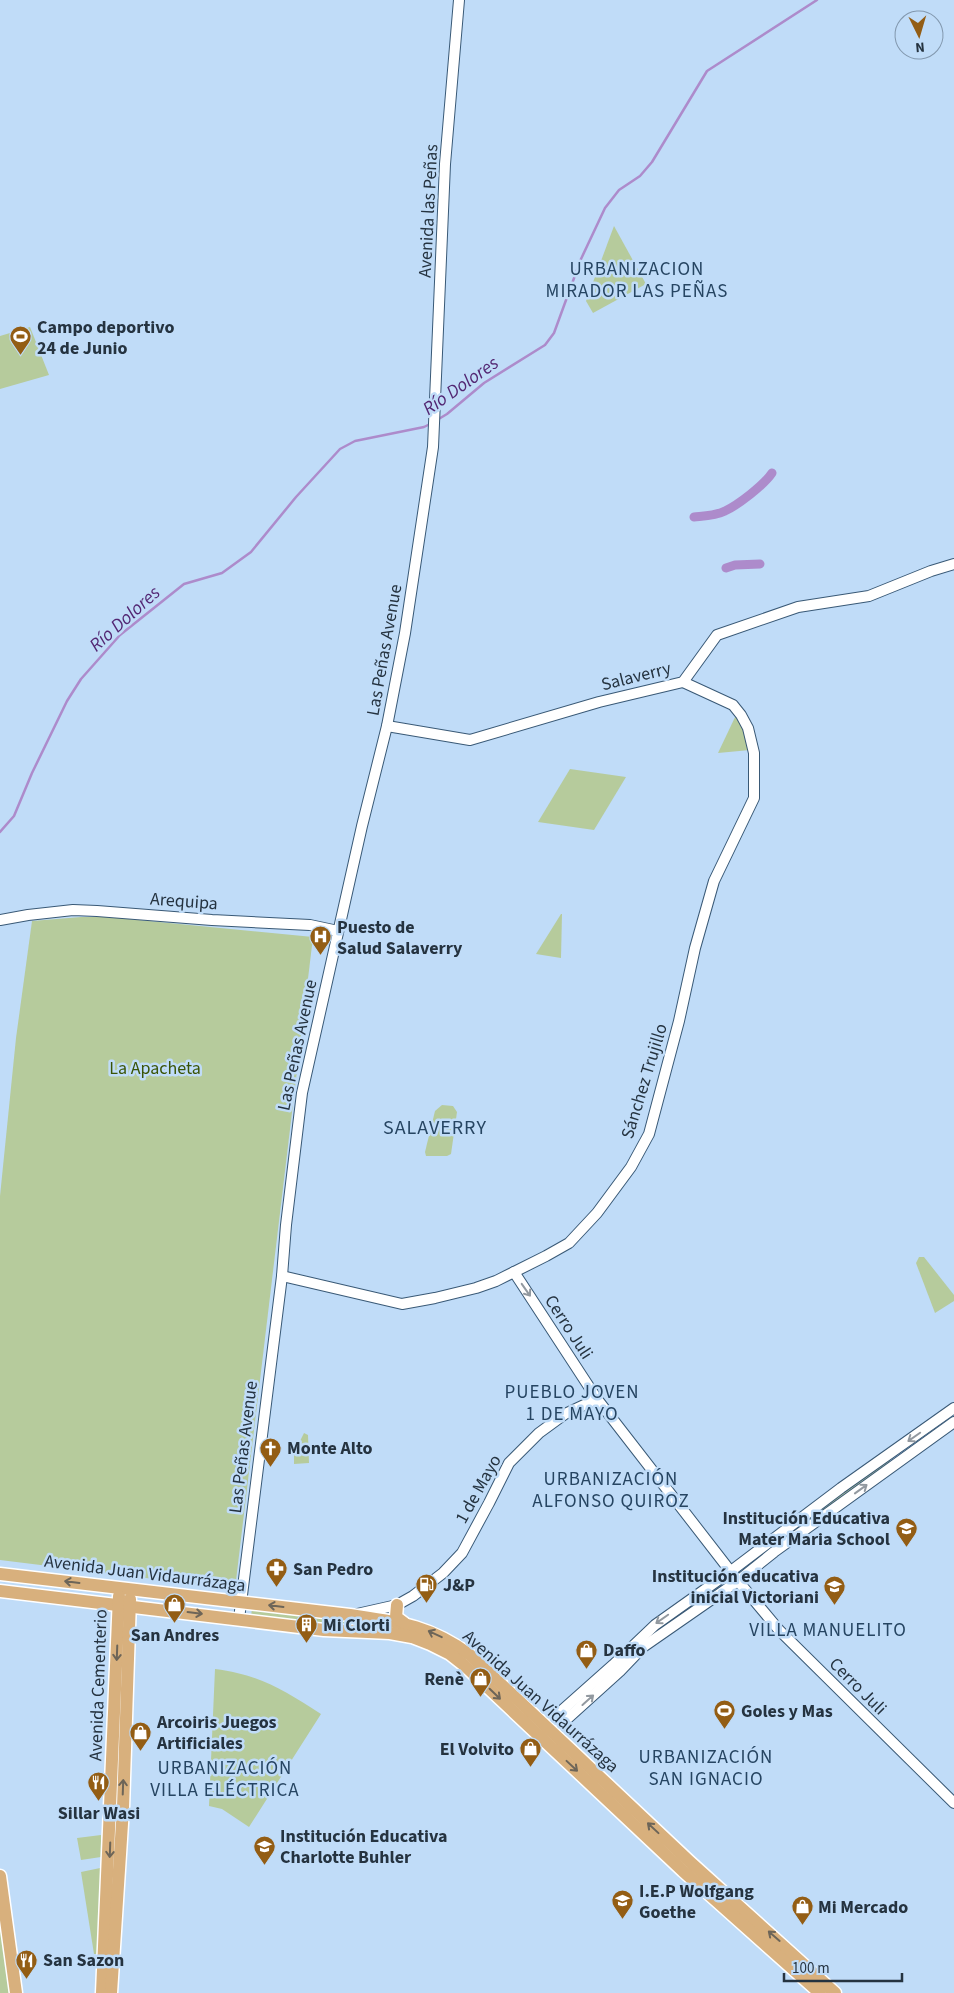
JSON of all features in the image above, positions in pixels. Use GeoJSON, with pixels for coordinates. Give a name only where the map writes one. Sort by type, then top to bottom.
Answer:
{"type":"FeatureCollection","features":[{"type":"Feature","properties":{"kind":"main road","name":"Avenida Juan Vidaurrázaga"},"geometry":{"type":"LineString","coordinates":[[0,1574],[387,1620],[436,1633],[470,1655],[544,1733],[683,1871],[820,1993]]}},
{"type":"Feature","properties":{"kind":"main road","name":"Avenida Cementerio"},"geometry":{"type":"LineString","coordinates":[[102,1993],[126,1589]]}},
{"type":"Feature","properties":{"kind":"main road","name":"Avenida Juan Vidaurrázaga"},"geometry":{"type":"LineString","coordinates":[[0,1591],[324,1630],[390,1633],[412,1637],[450,1654],[544,1733],[835,1993]]}},
{"type":"Feature","properties":{"kind":"main road","name":"Avenida Cementerio"},"geometry":{"type":"LineString","coordinates":[[111,1993],[123,1808],[124,1605]]}},
{"type":"Feature","properties":{"kind":"main road"},"geometry":{"type":"LineString","coordinates":[[397,1605],[396,1617],[404,1623]]}},
{"type":"Feature","properties":{"kind":"main road"},"geometry":{"type":"LineString","coordinates":[[0,1876],[16,1993]]}},
{"type":"Feature","properties":{"kind":"street","name":"Avenida las Peñas"},"geometry":{"type":"LineString","coordinates":[[434,425],[445,164],[459,0]]}},
{"type":"Feature","properties":{"kind":"street","name":"Las Peñas Avenue"},"geometry":{"type":"LineString","coordinates":[[240,1619],[282,1276],[287,1216],[302,1093],[338,931],[388,726],[405,633],[433,447],[434,425]]}},
{"type":"Feature","properties":{"kind":"street","name":"Salaverry"},"geometry":{"type":"LineString","coordinates":[[388,726],[470,740],[599,702],[683,682],[717,635],[798,608],[869,596],[931,570],[954,564]]}},
{"type":"Feature","properties":{"kind":"street","name":"Sánchez Trujillo"},"geometry":{"type":"LineString","coordinates":[[282,1276],[402,1304],[476,1288],[514,1272],[569,1242],[597,1213],[618,1187],[649,1134],[677,1030],[695,948],[714,881],[754,798],[754,753],[748,728],[741,715],[733,705],[683,682]]}},
{"type":"Feature","properties":{"kind":"street","name":"Arequipa"},"geometry":{"type":"LineString","coordinates":[[0,920],[73,910],[97,910],[212,920],[310,925],[338,931]]}},
{"type":"Feature","properties":{"kind":"street","name":"Cerro Juli"},"geometry":{"type":"LineString","coordinates":[[514,1272],[596,1399],[738,1581],[779,1630],[954,1803]]}},
{"type":"Feature","properties":{"kind":"street","name":"1 de Mayo"},"geometry":{"type":"LineString","coordinates":[[350,1615],[397,1605],[432,1582],[455,1562],[489,1504],[509,1463],[527,1443],[565,1414],[596,1399]]}},
{"type":"Feature","properties":{"kind":"street"},"geometry":{"type":"LineString","coordinates":[[544,1733],[655,1625],[731,1571],[841,1488],[954,1408]]}},
{"type":"Feature","properties":{"kind":"street"},"geometry":{"type":"LineString","coordinates":[[544,1733],[620,1671],[643,1647],[738,1581],[774,1552],[954,1422]]}},
{"type":"Feature","properties":{"kind":"street"},"geometry":{"type":"LineString","coordinates":[[892,1453],[899,1462]]}},
{"type":"Feature","properties":{"kind":"street","name":"1 de Mayo"},"geometry":{"type":"LineString","coordinates":[[368,1632],[380,1628],[397,1605]]}},
{"type":"Feature","properties":{"kind":"green space"},"geometry":{"type":"Polygon","coordinates":[[[614,226],[646,284],[593,313],[586,301],[614,226]]]}},
{"type":"Feature","properties":{"kind":"green space","name":"Campo deportivo 24 de Junio"},"geometry":{"type":"Polygon","coordinates":[[[30,327],[49,375],[0,389],[0,336],[30,327]]]}},
{"type":"Feature","properties":{"kind":"green space"},"geometry":{"type":"Polygon","coordinates":[[[737,713],[745,729],[750,750],[718,753],[737,713]]]}},
{"type":"Feature","properties":{"kind":"green space"},"geometry":{"type":"Polygon","coordinates":[[[570,769],[626,777],[594,830],[538,822],[570,769]]]}},
{"type":"Feature","properties":{"kind":"green space"},"geometry":{"type":"Polygon","coordinates":[[[561,914],[561,958],[536,954],[561,914]]]}},
{"type":"Feature","properties":{"kind":"green space","name":"La Apacheta"},"geometry":{"type":"Polygon","coordinates":[[[108,917],[313,937],[235,1589],[0,1560],[0,1196],[16,1038],[32,921],[108,917]]]}},
{"type":"Feature","properties":{"kind":"green space"},"geometry":{"type":"Polygon","coordinates":[[[442,1105],[453,1106],[457,1112],[451,1154],[447,1156],[426,1156],[425,1152],[435,1111],[442,1105]]]}},
{"type":"Feature","properties":{"kind":"green space"},"geometry":{"type":"Polygon","coordinates":[[[919,1257],[924,1257],[954,1295],[954,1301],[935,1313],[916,1263],[919,1257]]]}},
{"type":"Feature","properties":{"kind":"green space"},"geometry":{"type":"Polygon","coordinates":[[[304,1433],[308,1435],[309,1463],[294,1464],[294,1441],[300,1441],[304,1433]]]}},
{"type":"Feature","properties":{"kind":"green space"},"geometry":{"type":"Polygon","coordinates":[[[889,1459],[891,1462],[778,1545],[776,1542],[889,1459]]]}},
{"type":"Feature","properties":{"kind":"green space"},"geometry":{"type":"Polygon","coordinates":[[[252,1609],[352,1621],[351,1628],[251,1616],[252,1609]]]}},
{"type":"Feature","properties":{"kind":"green space"},"geometry":{"type":"Polygon","coordinates":[[[215,1669],[246,1675],[271,1685],[321,1714],[249,1827],[222,1809],[209,1806],[215,1669]]]}},
{"type":"Feature","properties":{"kind":"green space"},"geometry":{"type":"Polygon","coordinates":[[[101,1835],[101,1857],[81,1860],[77,1838],[101,1835]]]}},
{"type":"Feature","properties":{"kind":"green space"},"geometry":{"type":"Polygon","coordinates":[[[105,1867],[102,1954],[94,1954],[81,1872],[105,1867]]]}},
{"type":"Feature","properties":{"kind":"green space"},"geometry":{"type":"Polygon","coordinates":[[[0,1900],[13,1993],[0,1993],[0,1900]]]}},
{"type":"Feature","properties":{"kind":"waterway","name":"Río Dolores"},"geometry":{"type":"LineString","coordinates":[[437,420],[484,383],[545,345],[554,333],[581,259],[605,208],[619,190],[640,176],[652,162],[707,71],[817,0]]}},
{"type":"Feature","properties":{"kind":"waterway","name":"Río Dolores"},"geometry":{"type":"LineString","coordinates":[[0,832],[14,816],[32,773],[67,701],[81,679],[120,635],[184,584],[222,573],[251,552],[296,497],[340,449],[355,441],[424,427],[430,424]]}},
{"type":"Feature","properties":{"kind":"waterway"},"geometry":{"type":"LineString","coordinates":[[694,517],[710,516],[725,511],[757,489],[772,473]]}},
{"type":"Feature","properties":{"kind":"waterway"},"geometry":{"type":"LineString","coordinates":[[726,568],[735,565],[760,564]]}},
{"type":"Feature","properties":{"kind":"place","name":"Campo deportivo 24 de Junio"},"geometry":{"type":"Point","coordinates":[21,356]}},
{"type":"Feature","properties":{"kind":"place","name":"Puesto de Salud Salaverry"},"geometry":{"type":"Point","coordinates":[321,956]}},
{"type":"Feature","properties":{"kind":"place","name":"Monte Alto"},"geometry":{"type":"Point","coordinates":[271,1467]}},
{"type":"Feature","properties":{"kind":"place","name":"Institución Educativa Mater Maria School"},"geometry":{"type":"Point","coordinates":[906,1547]}},
{"type":"Feature","properties":{"kind":"place","name":"San Pedro"},"geometry":{"type":"Point","coordinates":[277,1588]}},
{"type":"Feature","properties":{"kind":"place","name":"J&P"},"geometry":{"type":"Point","coordinates":[427,1604]}},
{"type":"Feature","properties":{"kind":"place","name":"Institución educativa inicial Victoriani"},"geometry":{"type":"Point","coordinates":[835,1605]}},
{"type":"Feature","properties":{"kind":"place","name":"San Andres"},"geometry":{"type":"Point","coordinates":[175,1624]}},
{"type":"Feature","properties":{"kind":"place","name":"Mi Clorti"},"geometry":{"type":"Point","coordinates":[307,1644]}},
{"type":"Feature","properties":{"kind":"place","name":"Daffo"},"geometry":{"type":"Point","coordinates":[587,1669]}},
{"type":"Feature","properties":{"kind":"place","name":"Renè"},"geometry":{"type":"Point","coordinates":[480,1698]}},
{"type":"Feature","properties":{"kind":"place","name":"Goles y Mas"},"geometry":{"type":"Point","coordinates":[725,1730]}},
{"type":"Feature","properties":{"kind":"place","name":"Arcoiris Juegos Artificiales"},"geometry":{"type":"Point","coordinates":[141,1751]}},
{"type":"Feature","properties":{"kind":"place","name":"El Volvito"},"geometry":{"type":"Point","coordinates":[530,1768]}},
{"type":"Feature","properties":{"kind":"place","name":"Sillar Wasi"},"geometry":{"type":"Point","coordinates":[99,1802]}},
{"type":"Feature","properties":{"kind":"place","name":"Institución Educativa Charlotte Buhler"},"geometry":{"type":"Point","coordinates":[264,1865]}},
{"type":"Feature","properties":{"kind":"place","name":"I.E.P Wolfgang Goethe"},"geometry":{"type":"Point","coordinates":[623,1920]}},
{"type":"Feature","properties":{"kind":"place","name":"Mi Mercado"},"geometry":{"type":"Point","coordinates":[802,1926]}},
{"type":"Feature","properties":{"kind":"place","name":"San Sazon"},"geometry":{"type":"Point","coordinates":[27,1979]}},
{"type":"Feature","properties":{"kind":"district","name":"URBANIZACION MIRADOR LAS PEÑAS"},"geometry":{"type":"Point","coordinates":[637,279]}},
{"type":"Feature","properties":{"kind":"district","name":"SALAVERRY"},"geometry":{"type":"Point","coordinates":[435,1127]}},
{"type":"Feature","properties":{"kind":"district","name":"PUEBLO JOVEN 1 DE MAYO"},"geometry":{"type":"Point","coordinates":[572,1402]}},
{"type":"Feature","properties":{"kind":"district","name":"URBANIZACIÓN ALFONSO QUIROZ"},"geometry":{"type":"Point","coordinates":[611,1489]}},
{"type":"Feature","properties":{"kind":"district","name":"VILLA MANUELITO"},"geometry":{"type":"Point","coordinates":[828,1629]}},
{"type":"Feature","properties":{"kind":"district","name":"URBANIZACIÓN SAN IGNACIO"},"geometry":{"type":"Point","coordinates":[706,1767]}},
{"type":"Feature","properties":{"kind":"district","name":"URBANIZACIÓN VILLA ELÉCTRICA"},"geometry":{"type":"Point","coordinates":[225,1778]}}]}
